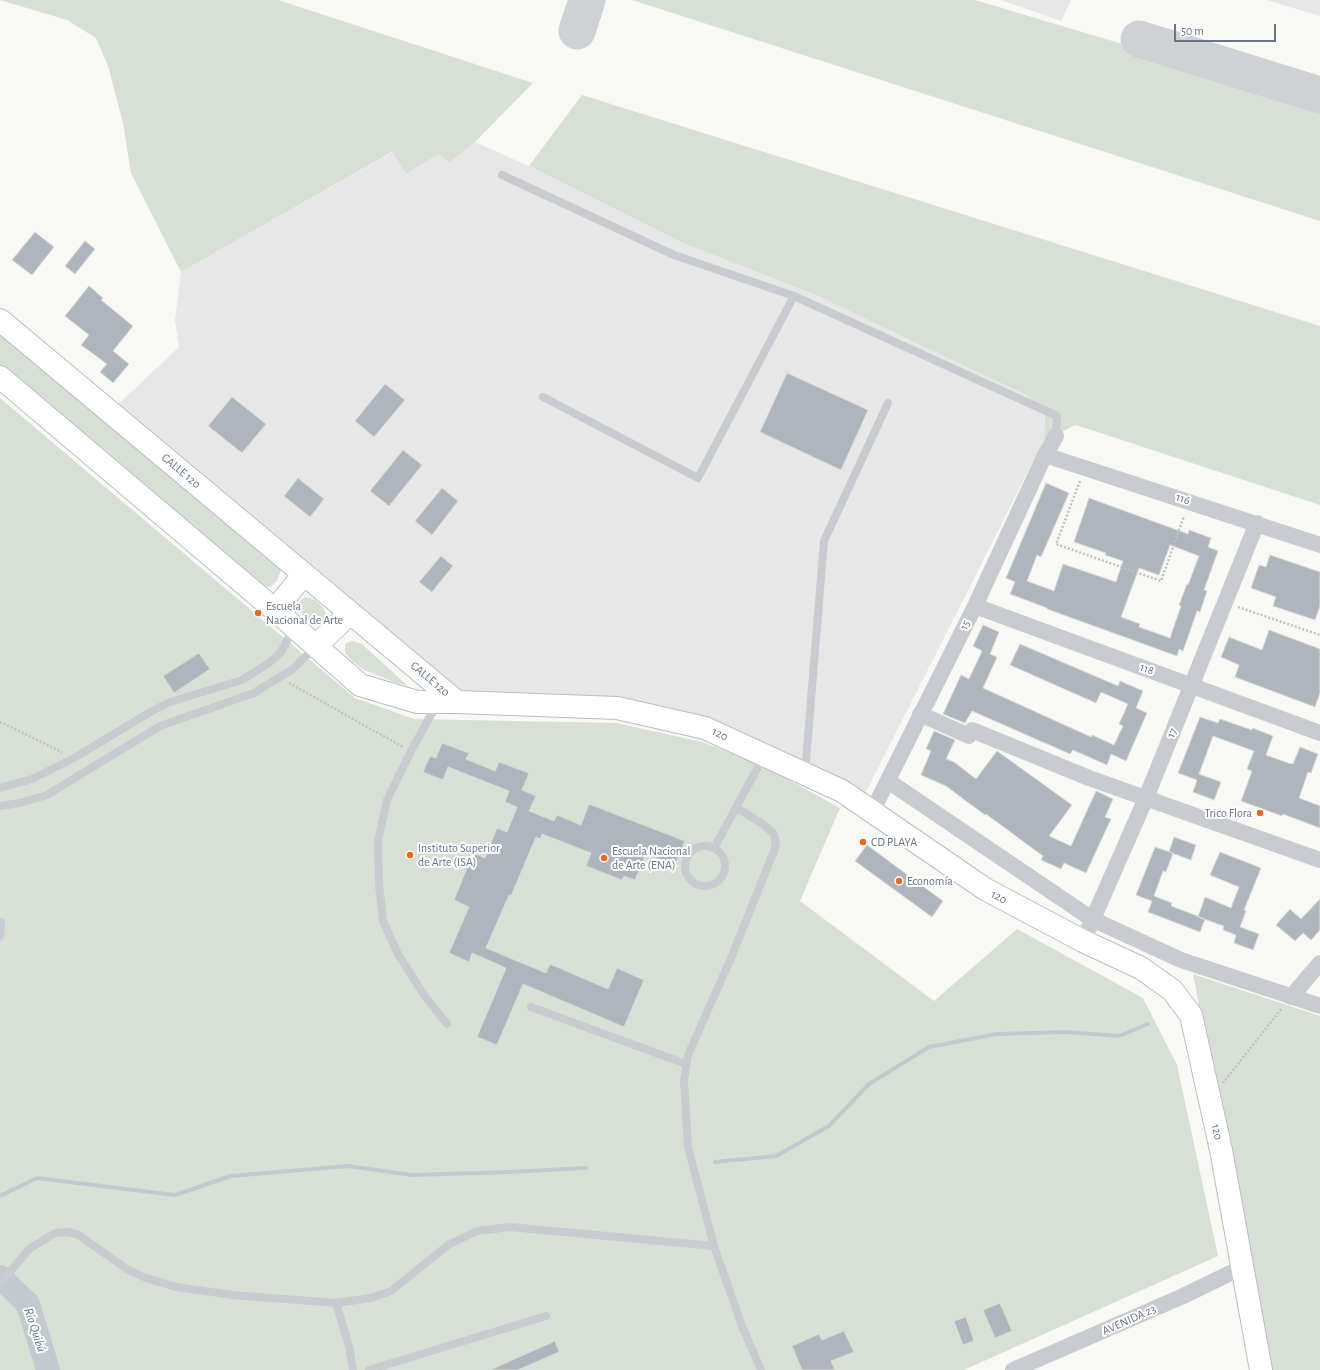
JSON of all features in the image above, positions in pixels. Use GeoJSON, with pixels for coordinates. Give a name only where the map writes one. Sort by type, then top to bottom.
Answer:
{"type":"FeatureCollection","features":[{"type":"Feature","properties":{"kind":"main road","name":"CALLE 120"},"geometry":{"type":"LineString","coordinates":[[0,320],[350,613],[448,702]]}},
{"type":"Feature","properties":{"kind":"main road","name":"CALLE 120"},"geometry":{"type":"LineString","coordinates":[[0,377],[295,627],[360,685],[416,702],[448,702]]}},
{"type":"Feature","properties":{"kind":"main road"},"geometry":{"type":"LineString","coordinates":[[275,610],[304,574]]}},
{"type":"Feature","properties":{"kind":"main road"},"geometry":{"type":"LineString","coordinates":[[316,646],[350,613]]}},
{"type":"Feature","properties":{"kind":"main road","name":"120"},"geometry":{"type":"LineString","coordinates":[[448,702],[617,708],[705,728],[842,791],[985,889],[1083,940],[1141,968],[1172,990],[1191,1015],[1221,1150],[1261,1370]]}},
{"type":"Feature","properties":{"kind":"street","name":"15"},"geometry":{"type":"LineString","coordinates":[[872,812],[975,606],[1045,454],[1056,436]]}},
{"type":"Feature","properties":{"kind":"street","name":"116"},"geometry":{"type":"LineString","coordinates":[[1045,454],[1320,545]]}},
{"type":"Feature","properties":{"kind":"street","name":"17"},"geometry":{"type":"LineString","coordinates":[[1083,940],[1146,798],[1257,523]]}},
{"type":"Feature","properties":{"kind":"street","name":"118"},"geometry":{"type":"LineString","coordinates":[[975,606],[1320,733]]}},
{"type":"Feature","properties":{"kind":"street"},"geometry":{"type":"LineString","coordinates":[[920,714],[969,736],[972,730],[1090,778],[1320,860]]}},
{"type":"Feature","properties":{"kind":"street"},"geometry":{"type":"LineString","coordinates":[[888,781],[1092,919],[1181,960],[1320,1006]]}},
{"type":"Feature","properties":{"kind":"street"},"geometry":{"type":"LineString","coordinates":[[1292,997],[1320,963]]}},
{"type":"Feature","properties":{"kind":"street","name":"AVENIDA 23"},"geometry":{"type":"LineString","coordinates":[[1014,1370],[1181,1297],[1243,1267]]}},
{"type":"Feature","properties":{"kind":"lane"},"geometry":{"type":"LineString","coordinates":[[502,175],[674,255],[794,296],[1057,416],[1056,436]]}},
{"type":"Feature","properties":{"kind":"lane"},"geometry":{"type":"LineString","coordinates":[[543,398],[698,478],[794,296]]}},
{"type":"Feature","properties":{"kind":"lane"},"geometry":{"type":"LineString","coordinates":[[804,774],[824,541],[888,404]]}},
{"type":"Feature","properties":{"kind":"lane"},"geometry":{"type":"LineString","coordinates":[[0,788],[32,779],[74,758],[152,711],[170,702],[242,680],[269,663],[281,652],[295,627]]}},
{"type":"Feature","properties":{"kind":"lane"},"geometry":{"type":"LineString","coordinates":[[0,806],[20,803],[47,795],[160,726],[254,694],[293,669],[316,646]]}},
{"type":"Feature","properties":{"kind":"lane"},"geometry":{"type":"LineString","coordinates":[[447,1024],[424,995],[398,954],[383,921],[379,885],[378,842],[387,800],[411,751],[448,702]]}},
{"type":"Feature","properties":{"kind":"lane"},"geometry":{"type":"LineString","coordinates":[[714,848],[765,755]]}},
{"type":"Feature","properties":{"kind":"lane"},"geometry":{"type":"LineString","coordinates":[[737,808],[763,824],[774,834],[776,846],[731,958],[688,1054],[684,1081],[688,1147],[714,1246],[742,1326],[761,1370]]}},
{"type":"Feature","properties":{"kind":"lane"},"geometry":{"type":"LineString","coordinates":[[708,846],[714,848],[720,852],[723,858],[725,871],[717,882],[711,885],[704,886],[697,884],[688,876],[686,870],[688,858],[696,848],[708,846]]}},
{"type":"Feature","properties":{"kind":"lane"},"geometry":{"type":"LineString","coordinates":[[0,936],[1,922]]}},
{"type":"Feature","properties":{"kind":"lane"},"geometry":{"type":"LineString","coordinates":[[531,1007],[686,1064]]}},
{"type":"Feature","properties":{"kind":"lane"},"geometry":{"type":"LineString","coordinates":[[0,1284],[29,1249],[55,1233],[67,1232],[77,1234],[127,1269],[146,1278],[176,1287],[232,1295],[336,1303],[371,1298],[391,1292],[448,1245],[477,1231],[510,1227],[714,1246]]}},
{"type":"Feature","properties":{"kind":"lane"},"geometry":{"type":"LineString","coordinates":[[336,1303],[349,1346],[353,1370]]}},
{"type":"Feature","properties":{"kind":"lane"},"geometry":{"type":"LineString","coordinates":[[370,1370],[546,1316]]}},
{"type":"Feature","properties":{"kind":"path"},"geometry":{"type":"LineString","coordinates":[[1085,468],[1056,544],[1160,581],[1189,501]]}},
{"type":"Feature","properties":{"kind":"path"},"geometry":{"type":"LineString","coordinates":[[1224,603],[1320,635]]}},
{"type":"Feature","properties":{"kind":"path"},"geometry":{"type":"LineString","coordinates":[[280,678],[411,751]]}},
{"type":"Feature","properties":{"kind":"path"},"geometry":{"type":"LineString","coordinates":[[0,722],[74,758]]}},
{"type":"Feature","properties":{"kind":"path"},"geometry":{"type":"LineString","coordinates":[[1210,1100],[1292,997]]}},
{"type":"Feature","properties":{"kind":"shaded area"},"geometry":{"type":"Polygon","coordinates":[[[0,0],[278,0],[533,83],[475,142],[449,163],[439,154],[406,174],[392,152],[181,272],[131,173],[123,123],[108,66],[96,38],[67,20],[0,0]]]}},
{"type":"Feature","properties":{"kind":"shaded area"},"geometry":{"type":"Polygon","coordinates":[[[632,0],[975,0],[1320,103],[1320,221],[632,0]]]}},
{"type":"Feature","properties":{"kind":"shaded area"},"geometry":{"type":"Polygon","coordinates":[[[1001,0],[1071,0],[1061,21],[1001,0]]]}},
{"type":"Feature","properties":{"kind":"shaded area"},"geometry":{"type":"Polygon","coordinates":[[[1266,0],[1320,0],[1320,16],[1266,0]]]}},
{"type":"Feature","properties":{"kind":"shaded area"},"geometry":{"type":"Polygon","coordinates":[[[582,95],[1320,326],[1320,505],[1076,425],[1044,440],[1045,416],[1026,395],[816,295],[685,244],[529,166],[582,95]]]}},
{"type":"Feature","properties":{"kind":"shaded area"},"geometry":{"type":"Polygon","coordinates":[[[475,142],[529,166],[685,244],[816,295],[871,320],[1026,395],[1045,416],[1044,440],[860,804],[705,728],[457,702],[110,412],[179,347],[175,321],[181,272],[393,152],[406,174],[439,154],[449,163],[475,142]]]}},
{"type":"Feature","properties":{"kind":"shaded area"},"geometry":{"type":"Polygon","coordinates":[[[0,334],[281,570],[277,581],[270,587],[258,585],[0,365],[0,334]]]}},
{"type":"Feature","properties":{"kind":"shaded area","name":"Instituto Superior de Arte (ISA)"},"geometry":{"type":"Polygon","coordinates":[[[0,398],[355,698],[414,719],[616,723],[702,742],[760,764],[840,808],[800,901],[934,1001],[1017,929],[1143,998],[1177,1065],[1218,1256],[964,1370],[0,1370],[0,398]]]}},
{"type":"Feature","properties":{"kind":"shaded area"},"geometry":{"type":"Polygon","coordinates":[[[305,597],[315,600],[323,607],[326,614],[324,621],[318,624],[311,624],[303,617],[298,606],[300,601],[305,597]]]}},
{"type":"Feature","properties":{"kind":"shaded area"},"geometry":{"type":"Polygon","coordinates":[[[352,641],[362,644],[408,686],[396,683],[364,670],[352,661],[345,653],[345,644],[352,641]]]}},
{"type":"Feature","properties":{"kind":"shaded area"},"geometry":{"type":"Polygon","coordinates":[[[1193,974],[1320,1016],[1320,1370],[1269,1370],[1193,974]]]}},
{"type":"Feature","properties":{"kind":"building"},"geometry":{"type":"Polygon","coordinates":[[[35,232],[54,247],[32,275],[12,260],[35,232]]]}},
{"type":"Feature","properties":{"kind":"building"},"geometry":{"type":"Polygon","coordinates":[[[85,241],[95,249],[75,274],[65,266],[85,241]]]}},
{"type":"Feature","properties":{"kind":"building"},"geometry":{"type":"Polygon","coordinates":[[[89,286],[103,298],[101,300],[133,326],[113,351],[129,364],[113,383],[100,372],[107,364],[81,345],[89,335],[65,316],[89,286]]]}},
{"type":"Feature","properties":{"kind":"building"},"geometry":{"type":"Polygon","coordinates":[[[787,373],[868,410],[841,470],[760,432],[787,373]]]}},
{"type":"Feature","properties":{"kind":"building"},"geometry":{"type":"Polygon","coordinates":[[[385,384],[405,400],[374,437],[355,421],[385,384]]]}},
{"type":"Feature","properties":{"kind":"building"},"geometry":{"type":"Polygon","coordinates":[[[232,397],[266,424],[242,453],[208,426],[232,397]]]}},
{"type":"Feature","properties":{"kind":"building"},"geometry":{"type":"Polygon","coordinates":[[[403,450],[422,465],[389,506],[370,491],[403,450]]]}},
{"type":"Feature","properties":{"kind":"building"},"geometry":{"type":"Polygon","coordinates":[[[298,478],[324,499],[310,517],[284,496],[298,478]]]}},
{"type":"Feature","properties":{"kind":"building"},"geometry":{"type":"Polygon","coordinates":[[[1046,483],[1069,493],[1041,557],[1037,555],[1027,581],[1054,591],[1063,564],[1116,582],[1123,561],[1105,555],[1106,553],[1074,542],[1089,498],[1188,534],[1189,530],[1211,538],[1208,547],[1218,551],[1204,590],[1207,591],[1200,612],[1197,611],[1183,651],[1179,649],[1177,656],[1010,594],[1015,582],[1006,578],[1046,483]],[[1170,545],[1159,575],[1139,568],[1121,617],[1140,624],[1139,627],[1170,638],[1181,606],[1179,605],[1199,556],[1170,545]]]}},
{"type":"Feature","properties":{"kind":"building"},"geometry":{"type":"Polygon","coordinates":[[[442,488],[458,501],[432,535],[415,521],[442,488]]]}},
{"type":"Feature","properties":{"kind":"building"},"geometry":{"type":"Polygon","coordinates":[[[1270,555],[1320,572],[1320,606],[1315,620],[1273,606],[1276,597],[1251,588],[1259,565],[1266,567],[1270,555]]]}},
{"type":"Feature","properties":{"kind":"building"},"geometry":{"type":"Polygon","coordinates":[[[441,556],[453,566],[432,592],[419,582],[441,556]]]}},
{"type":"Feature","properties":{"kind":"building"},"geometry":{"type":"Polygon","coordinates":[[[983,625],[999,632],[990,654],[997,657],[983,688],[1091,737],[1092,735],[1114,745],[1123,726],[1119,724],[1128,704],[1101,692],[1096,703],[1010,665],[1020,644],[1118,686],[1120,681],[1143,691],[1136,708],[1147,713],[1126,761],[1111,754],[1107,765],[1073,750],[1070,754],[972,711],[965,723],[943,714],[961,675],[969,679],[982,651],[973,646],[983,625]]]}},
{"type":"Feature","properties":{"kind":"building"},"geometry":{"type":"Polygon","coordinates":[[[1269,630],[1320,649],[1320,693],[1315,707],[1235,677],[1239,665],[1221,657],[1229,637],[1262,650],[1269,630]]]}},
{"type":"Feature","properties":{"kind":"building"},"geometry":{"type":"Polygon","coordinates":[[[199,653],[210,669],[174,693],[163,676],[199,653]]]}},
{"type":"Feature","properties":{"kind":"building"},"geometry":{"type":"Polygon","coordinates":[[[1200,717],[1218,723],[1220,719],[1252,730],[1253,728],[1273,736],[1266,755],[1288,763],[1293,764],[1300,747],[1318,754],[1311,773],[1308,772],[1299,798],[1320,806],[1320,828],[1283,814],[1282,816],[1241,801],[1252,771],[1247,769],[1254,751],[1213,736],[1199,774],[1221,782],[1214,800],[1193,792],[1197,780],[1178,773],[1200,717]]]}},
{"type":"Feature","properties":{"kind":"building"},"geometry":{"type":"Polygon","coordinates":[[[934,731],[955,740],[946,759],[954,762],[976,779],[997,751],[1072,805],[1049,836],[1071,846],[1096,791],[1113,799],[1105,817],[1111,819],[1086,873],[1064,863],[1061,869],[1041,860],[1043,856],[986,814],[985,815],[946,786],[921,775],[931,751],[926,749],[934,731]]]}},
{"type":"Feature","properties":{"kind":"building"},"geometry":{"type":"Polygon","coordinates":[[[442,743],[469,753],[466,759],[495,771],[499,762],[529,773],[522,790],[536,796],[529,811],[554,821],[557,815],[581,825],[589,804],[685,841],[675,865],[646,854],[635,880],[624,876],[622,880],[586,866],[591,853],[542,834],[540,839],[536,837],[511,896],[509,895],[486,948],[546,973],[550,964],[608,989],[617,968],[644,980],[624,1027],[523,984],[497,1045],[477,1037],[506,968],[472,953],[469,962],[449,953],[469,907],[454,900],[473,853],[485,858],[497,828],[507,832],[517,807],[505,802],[509,791],[448,767],[443,780],[423,772],[430,756],[436,758],[442,743]]]}},
{"type":"Feature","properties":{"kind":"building"},"geometry":{"type":"Polygon","coordinates":[[[1174,837],[1196,845],[1191,860],[1169,852],[1174,837]]]}},
{"type":"Feature","properties":{"kind":"building","name":"Economía"},"geometry":{"type":"Polygon","coordinates":[[[867,845],[943,901],[932,917],[855,861],[867,845]]]}},
{"type":"Feature","properties":{"kind":"building"},"geometry":{"type":"Polygon","coordinates":[[[1155,847],[1173,853],[1166,872],[1163,871],[1154,896],[1172,903],[1171,906],[1205,919],[1200,932],[1148,912],[1152,901],[1136,895],[1155,847]]]}},
{"type":"Feature","properties":{"kind":"building"},"geometry":{"type":"Polygon","coordinates":[[[1220,852],[1261,868],[1244,910],[1246,911],[1240,927],[1259,934],[1253,950],[1234,943],[1236,935],[1223,930],[1224,926],[1198,917],[1205,897],[1231,908],[1239,887],[1210,875],[1220,852]]]}},
{"type":"Feature","properties":{"kind":"building"},"geometry":{"type":"Polygon","coordinates":[[[1320,899],[1320,930],[1311,940],[1303,933],[1295,941],[1276,925],[1290,909],[1301,919],[1320,899]]]}},
{"type":"Feature","properties":{"kind":"building"},"geometry":{"type":"Polygon","coordinates":[[[1000,1303],[1012,1331],[995,1338],[983,1310],[1000,1303]]]}},
{"type":"Feature","properties":{"kind":"building"},"geometry":{"type":"Polygon","coordinates":[[[966,1317],[974,1341],[963,1345],[954,1321],[966,1317]]]}},
{"type":"Feature","properties":{"kind":"building"},"geometry":{"type":"Polygon","coordinates":[[[844,1331],[854,1352],[831,1361],[835,1370],[802,1370],[792,1346],[819,1334],[822,1340],[844,1331]]]}},
{"type":"Feature","properties":{"kind":"building"},"geometry":{"type":"Polygon","coordinates":[[[555,1341],[559,1352],[518,1370],[490,1370],[555,1341]]]}},
{"type":"Feature","properties":{"kind":"waterway"},"geometry":{"type":"LineString","coordinates":[[715,1162],[776,1156],[829,1126],[869,1084],[929,1047],[997,1034],[1066,1032],[1119,1036],[1148,1024]]}},
{"type":"Feature","properties":{"kind":"waterway"},"geometry":{"type":"LineString","coordinates":[[0,1196],[37,1178],[175,1195],[231,1176],[348,1166],[412,1175],[586,1168]]}},
{"type":"Feature","properties":{"kind":"waterway","name":"Río Quibú"},"geometry":{"type":"LineString","coordinates":[[0,1277],[28,1304],[48,1370]]}},
{"type":"Feature","properties":{"kind":"taxiway"},"geometry":{"type":"LineString","coordinates":[[577,31],[587,0]]}},
{"type":"Feature","properties":{"kind":"taxiway"},"geometry":{"type":"LineString","coordinates":[[1139,39],[1320,95]]}},
{"type":"Feature","properties":{"kind":"place","name":"Escuela Nacional de Arte"},"geometry":{"type":"Point","coordinates":[258,613]}},
{"type":"Feature","properties":{"kind":"place","name":"Trico Flora"},"geometry":{"type":"Point","coordinates":[1260,813]}},
{"type":"Feature","properties":{"kind":"place","name":"CD PLAYA"},"geometry":{"type":"Point","coordinates":[863,842]}},
{"type":"Feature","properties":{"kind":"place","name":"Instituto Superior de Arte (ISA)"},"geometry":{"type":"Point","coordinates":[410,855]}},
{"type":"Feature","properties":{"kind":"place","name":"Escuela Nacional de Arte (ENA)"},"geometry":{"type":"Point","coordinates":[604,858]}},
{"type":"Feature","properties":{"kind":"place","name":"Economía"},"geometry":{"type":"Point","coordinates":[899,881]}}]}
